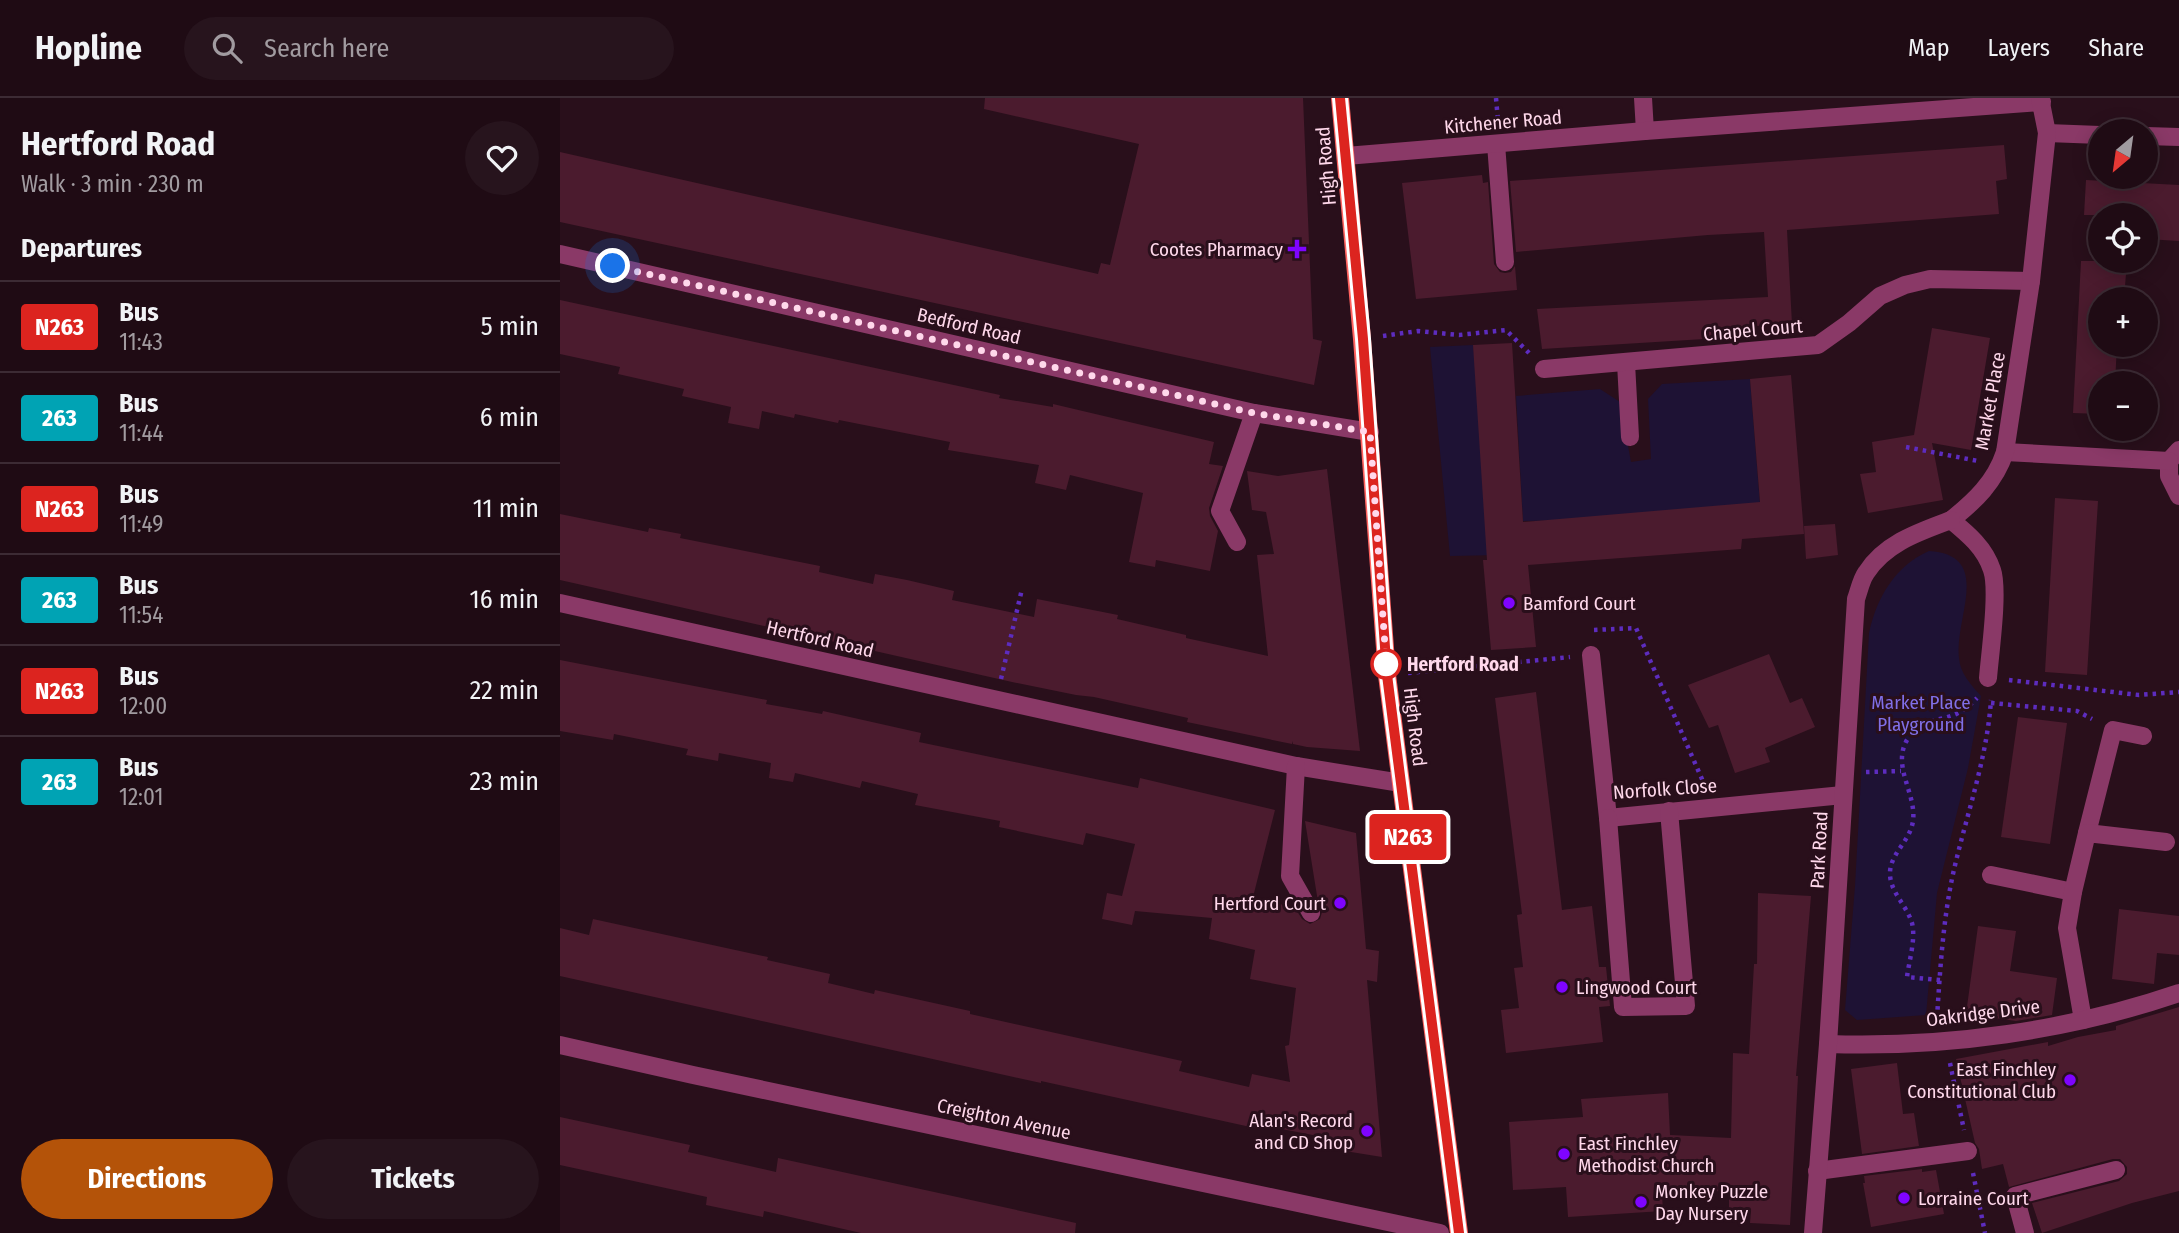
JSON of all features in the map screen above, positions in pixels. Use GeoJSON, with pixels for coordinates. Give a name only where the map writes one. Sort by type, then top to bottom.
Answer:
{"type":"FeatureCollection","features":[{"type":"Feature","properties":{"kind":"main road","name":"High Road"},"geometry":{"type":"LineString","coordinates":[[1340,98],[1363,339],[1387,675],[1459,1233]]}},
{"type":"Feature","properties":{"kind":"street"},"geometry":{"type":"LineString","coordinates":[[1643,98],[1645,131]]}},
{"type":"Feature","properties":{"kind":"street","name":"Kitchener Road"},"geometry":{"type":"LineString","coordinates":[[1346,156],[2041,100]]}},
{"type":"Feature","properties":{"kind":"street","name":"Market Place"},"geometry":{"type":"LineString","coordinates":[[1951,520],[1986,489],[2003,459],[2031,281],[2048,133],[2041,100]]}},
{"type":"Feature","properties":{"kind":"street"},"geometry":{"type":"LineString","coordinates":[[2048,133],[2088,135]]}},
{"type":"Feature","properties":{"kind":"street"},"geometry":{"type":"LineString","coordinates":[[2158,136],[2179,137]]}},
{"type":"Feature","properties":{"kind":"street"},"geometry":{"type":"LineString","coordinates":[[1496,144],[1505,261]]}},
{"type":"Feature","properties":{"kind":"street","name":"Bedford Road"},"geometry":{"type":"LineString","coordinates":[[560,254],[1254,413],[1370,432]]}},
{"type":"Feature","properties":{"kind":"street","name":"Chapel Court"},"geometry":{"type":"LineString","coordinates":[[1544,369],[1818,345],[1880,296],[1905,285],[1930,279],[2031,281]]}},
{"type":"Feature","properties":{"kind":"street"},"geometry":{"type":"LineString","coordinates":[[1626,363],[1630,437]]}},
{"type":"Feature","properties":{"kind":"street"},"geometry":{"type":"LineString","coordinates":[[1237,542],[1220,510],[1254,413]]}},
{"type":"Feature","properties":{"kind":"street"},"geometry":{"type":"LineString","coordinates":[[2003,459],[2174,456],[2169,476],[2179,496]]}},
{"type":"Feature","properties":{"kind":"street"},"geometry":{"type":"LineString","coordinates":[[1951,520],[1975,541],[1993,571],[1988,678]]}},
{"type":"Feature","properties":{"kind":"street","name":"Park Road"},"geometry":{"type":"LineString","coordinates":[[1813,1233],[1828,1044],[1856,599],[1865,574],[1882,553],[1913,534],[1951,520]]}},
{"type":"Feature","properties":{"kind":"street","name":"Hertford Road"},"geometry":{"type":"LineString","coordinates":[[560,603],[1296,766],[1401,783]]}},
{"type":"Feature","properties":{"kind":"street","name":"Norfolk Close"},"geometry":{"type":"LineString","coordinates":[[1591,655],[1608,818],[1843,795]]}},
{"type":"Feature","properties":{"kind":"street"},"geometry":{"type":"LineString","coordinates":[[2083,1020],[2067,928],[2073,892],[2113,730],[2143,736]]}},
{"type":"Feature","properties":{"kind":"street"},"geometry":{"type":"LineString","coordinates":[[1296,766],[1290,876],[1311,913]]}},
{"type":"Feature","properties":{"kind":"street"},"geometry":{"type":"LineString","coordinates":[[1608,818],[1623,1007],[1686,1006],[1669,811]]}},
{"type":"Feature","properties":{"kind":"street"},"geometry":{"type":"LineString","coordinates":[[2087,833],[2166,842]]}},
{"type":"Feature","properties":{"kind":"street"},"geometry":{"type":"LineString","coordinates":[[1991,875],[2073,892]]}},
{"type":"Feature","properties":{"kind":"street","name":"Oakridge Drive"},"geometry":{"type":"LineString","coordinates":[[1828,1044],[1885,1046],[2005,1034],[2083,1020],[2142,1006],[2179,993]]}},
{"type":"Feature","properties":{"kind":"street","name":"Creighton Avenue"},"geometry":{"type":"LineString","coordinates":[[560,1045],[1440,1233]]}},
{"type":"Feature","properties":{"kind":"street"},"geometry":{"type":"LineString","coordinates":[[1817,1171],[1968,1151]]}},
{"type":"Feature","properties":{"kind":"street"},"geometry":{"type":"LineString","coordinates":[[2025,1233],[2015,1196],[2116,1170]]}},
{"type":"Feature","properties":{"kind":"path"},"geometry":{"type":"LineString","coordinates":[[1363,339],[1418,331],[1459,335],[1506,330],[1544,369]]}},
{"type":"Feature","properties":{"kind":"path"},"geometry":{"type":"LineString","coordinates":[[1906,447],[2003,459]]}},
{"type":"Feature","properties":{"kind":"path"},"geometry":{"type":"LineString","coordinates":[[1003,674],[1022,589]]}},
{"type":"Feature","properties":{"kind":"path"},"geometry":{"type":"LineString","coordinates":[[1944,1041],[1937,1022],[1940,980],[1953,874],[1981,759],[1991,703],[1988,678],[2139,695],[2179,692]]}},
{"type":"Feature","properties":{"kind":"path"},"geometry":{"type":"LineString","coordinates":[[1940,980],[1907,977],[1912,925],[1890,879],[1890,867],[1908,837],[1913,821],[1911,799],[1901,771],[1905,746],[1912,733],[1924,724],[1961,711],[1981,695]]}},
{"type":"Feature","properties":{"kind":"path"},"geometry":{"type":"LineString","coordinates":[[1991,703],[2077,711],[2113,730]]}},
{"type":"Feature","properties":{"kind":"path"},"geometry":{"type":"LineString","coordinates":[[1861,772],[1901,771]]}},
{"type":"Feature","properties":{"kind":"green space"},"geometry":{"type":"Polygon","coordinates":[[[1473,345],[1502,555],[1450,556],[1430,347],[1473,345]]]}},
{"type":"Feature","properties":{"kind":"green space"},"geometry":{"type":"Polygon","coordinates":[[[1750,379],[1761,517],[1523,521],[1516,396],[1600,389],[1620,402],[1631,462],[1651,459],[1648,399],[1662,384],[1750,379]]]}},
{"type":"Feature","properties":{"kind":"green space","name":"Market Place Playground"},"geometry":{"type":"Polygon","coordinates":[[[1929,551],[1949,555],[1960,564],[1966,576],[1959,658],[1964,674],[1981,696],[1968,768],[1937,893],[1926,1015],[1857,1020],[1845,1010],[1855,886],[1869,633],[1877,607],[1889,584],[1906,565],[1929,551]]]}},
{"type":"Feature","properties":{"kind":"building"},"geometry":{"type":"Polygon","coordinates":[[[985,98],[1303,98],[1313,339],[1322,341],[1314,385],[560,222],[560,152],[1098,274],[1101,263],[1110,265],[1139,144],[984,109],[985,98]]]}},
{"type":"Feature","properties":{"kind":"building"},"geometry":{"type":"Polygon","coordinates":[[[2004,145],[2007,179],[1996,181],[1999,214],[1787,230],[1792,324],[1736,327],[1737,337],[1542,349],[1537,309],[1768,297],[1764,232],[1516,252],[1510,181],[2004,145]]]}},
{"type":"Feature","properties":{"kind":"building"},"geometry":{"type":"Polygon","coordinates":[[[1482,175],[1483,183],[1488,182],[1494,264],[1500,272],[1505,273],[1511,272],[1515,266],[1517,290],[1416,299],[1402,183],[1482,175]]]}},
{"type":"Feature","properties":{"kind":"building"},"geometry":{"type":"Polygon","coordinates":[[[2086,180],[2088,189],[2158,189],[2158,184],[2179,185],[2179,241],[2158,240],[2158,203],[2088,203],[2088,215],[2084,215],[2086,180]]]}},
{"type":"Feature","properties":{"kind":"building"},"geometry":{"type":"Polygon","coordinates":[[[2081,261],[2088,261],[2088,273],[2126,273],[2125,287],[2088,287],[2088,357],[2116,357],[2116,371],[2088,371],[2088,414],[2073,413],[2081,261]]]}},
{"type":"Feature","properties":{"kind":"building"},"geometry":{"type":"Polygon","coordinates":[[[560,300],[1000,395],[999,398],[1053,407],[1053,404],[1214,442],[1209,464],[1223,466],[1209,508],[1218,531],[1210,571],[1156,560],[1155,567],[1129,562],[1143,493],[1070,475],[1066,490],[1035,483],[1039,465],[948,450],[950,442],[839,420],[838,423],[795,414],[794,418],[762,411],[759,429],[728,423],[731,407],[682,396],[684,389],[618,374],[620,367],[560,354],[560,300]]]}},
{"type":"Feature","properties":{"kind":"building"},"geometry":{"type":"Polygon","coordinates":[[[1932,328],[1990,338],[1971,450],[1932,443],[1943,500],[1868,513],[1860,474],[1876,472],[1872,442],[1914,435],[1932,328]]]}},
{"type":"Feature","properties":{"kind":"building"},"geometry":{"type":"Polygon","coordinates":[[[1512,343],[1523,522],[1760,502],[1750,379],[1791,375],[1804,534],[1742,539],[1741,549],[1528,565],[1536,647],[1491,650],[1483,560],[1487,560],[1473,345],[1512,343]]]}},
{"type":"Feature","properties":{"kind":"building"},"geometry":{"type":"Polygon","coordinates":[[[1327,469],[1360,751],[1307,747],[1293,744],[1293,741],[1292,744],[1187,722],[1188,718],[1012,682],[560,580],[560,514],[648,532],[649,528],[681,534],[680,538],[820,566],[819,572],[873,584],[875,574],[907,580],[954,591],[952,600],[1034,617],[1037,599],[1118,615],[1117,619],[1186,635],[1186,638],[1268,656],[1257,555],[1274,554],[1266,512],[1252,510],[1247,471],[1278,476],[1327,469]]]}},
{"type":"Feature","properties":{"kind":"building"},"geometry":{"type":"Polygon","coordinates":[[[2055,498],[2098,501],[2087,675],[2045,672],[2055,498]]]}},
{"type":"Feature","properties":{"kind":"building"},"geometry":{"type":"Polygon","coordinates":[[[1835,524],[1838,555],[1806,559],[1804,526],[1835,524]]]}},
{"type":"Feature","properties":{"kind":"building"},"geometry":{"type":"Polygon","coordinates":[[[1769,654],[1790,703],[1802,698],[1815,727],[1765,748],[1770,762],[1735,773],[1718,725],[1709,728],[1688,685],[1769,654]]]}},
{"type":"Feature","properties":{"kind":"building"},"geometry":{"type":"Polygon","coordinates":[[[560,660],[767,700],[766,704],[822,714],[823,711],[921,733],[919,742],[1138,788],[1140,778],[1275,810],[1253,897],[1295,908],[1302,919],[1310,924],[1320,919],[1322,912],[1305,821],[1356,833],[1366,949],[1379,951],[1377,982],[1367,980],[1382,1157],[1320,1147],[1318,1136],[1256,1124],[1255,1128],[1041,1083],[560,976],[560,928],[589,935],[593,919],[768,957],[767,960],[830,974],[828,983],[874,994],[875,990],[1182,1061],[1179,1071],[1249,1087],[1252,1074],[1290,1082],[1285,1046],[1289,1045],[1296,988],[1250,979],[1255,950],[1209,939],[1212,918],[1135,911],[1132,925],[1102,919],[1107,893],[1122,896],[1135,844],[1086,833],[1083,845],[999,827],[1000,821],[915,805],[918,794],[862,781],[860,788],[795,773],[793,782],[769,778],[771,763],[719,753],[718,761],[686,755],[688,749],[614,734],[613,740],[560,731],[560,660]]]}},
{"type":"Feature","properties":{"kind":"building"},"geometry":{"type":"Polygon","coordinates":[[[1536,692],[1562,910],[1592,906],[1599,967],[1606,967],[1610,1006],[1599,1007],[1603,1042],[1506,1053],[1501,1010],[1519,1008],[1514,968],[1523,967],[1517,915],[1522,914],[1495,698],[1536,692]]]}},
{"type":"Feature","properties":{"kind":"building"},"geometry":{"type":"Polygon","coordinates":[[[2018,717],[2067,723],[2050,844],[2001,837],[2018,717]]]}},
{"type":"Feature","properties":{"kind":"building"},"geometry":{"type":"Polygon","coordinates":[[[1758,893],[1811,896],[1796,1076],[1790,1225],[1750,1223],[1751,1211],[1729,1210],[1729,1192],[1673,1188],[1673,1193],[1662,1195],[1663,1211],[1568,1217],[1566,1187],[1513,1190],[1509,1122],[1583,1117],[1581,1099],[1668,1093],[1670,1135],[1731,1138],[1733,1053],[1749,1054],[1754,964],[1757,964],[1758,893]]]}},
{"type":"Feature","properties":{"kind":"building"},"geometry":{"type":"Polygon","coordinates":[[[2119,909],[2179,916],[2179,955],[2157,953],[2154,984],[2112,979],[2119,909]]]}},
{"type":"Feature","properties":{"kind":"building"},"geometry":{"type":"Polygon","coordinates":[[[1978,926],[2016,931],[2010,971],[2057,978],[2052,1015],[2016,1021],[1966,1014],[1978,926]]]}},
{"type":"Feature","properties":{"kind":"building","name":"East Finchley Constitutional Club"},"geometry":{"type":"Polygon","coordinates":[[[2179,1007],[2179,1191],[2132,1203],[2042,1233],[2032,1203],[2119,1181],[2127,1174],[2127,1167],[2120,1159],[2113,1159],[2009,1187],[2003,1164],[1982,1169],[1956,1059],[2048,1042],[2048,1046],[2116,1030],[2116,1026],[2179,1007]]]}},
{"type":"Feature","properties":{"kind":"building"},"geometry":{"type":"Polygon","coordinates":[[[1897,1063],[1903,1114],[1914,1113],[1919,1146],[1862,1154],[1851,1069],[1897,1063]]]}},
{"type":"Feature","properties":{"kind":"building"},"geometry":{"type":"Polygon","coordinates":[[[560,1117],[690,1145],[688,1152],[776,1172],[778,1158],[1076,1223],[1075,1233],[861,1233],[764,1211],[763,1217],[706,1205],[707,1197],[560,1165],[560,1117]]]}},
{"type":"Feature","properties":{"kind":"building","name":"Lorraine Court"},"geometry":{"type":"Polygon","coordinates":[[[1922,1169],[1922,1172],[1936,1170],[1944,1214],[1871,1227],[1864,1176],[1922,1169]]]}},
{"type":"Feature","properties":{"kind":"bus line","name":"N263"},"geometry":{"type":"LineString","coordinates":[[1340,98],[1363,339],[1387,675],[1459,1233]]}},
{"type":"Feature","properties":{"kind":"place","name":"Cootes Pharmacy"},"geometry":{"type":"Point","coordinates":[1297,249]}},
{"type":"Feature","properties":{"kind":"place","name":"Bamford Court"},"geometry":{"type":"Point","coordinates":[1509,603]}},
{"type":"Feature","properties":{"kind":"place","name":"Hertford Road"},"geometry":{"type":"Point","coordinates":[1386,664]}},
{"type":"Feature","properties":{"kind":"place","name":"Hertford Court"},"geometry":{"type":"Point","coordinates":[1340,903]}},
{"type":"Feature","properties":{"kind":"place","name":"Lingwood Court"},"geometry":{"type":"Point","coordinates":[1562,987]}},
{"type":"Feature","properties":{"kind":"place","name":"East Finchley Constitutional Club"},"geometry":{"type":"Point","coordinates":[2070,1080]}},
{"type":"Feature","properties":{"kind":"place","name":"Alan's Record and CD Shop"},"geometry":{"type":"Point","coordinates":[1367,1131]}},
{"type":"Feature","properties":{"kind":"place","name":"East Finchley Methodist Church"},"geometry":{"type":"Point","coordinates":[1564,1154]}},
{"type":"Feature","properties":{"kind":"place","name":"Lorraine Court"},"geometry":{"type":"Point","coordinates":[1904,1198]}},
{"type":"Feature","properties":{"kind":"place","name":"Monkey Puzzle Day Nursery"},"geometry":{"type":"Point","coordinates":[1641,1202]}},
{"type":"Feature","properties":{"kind":"route"},"geometry":{"type":"LineString","coordinates":[[613,266],[1254,413],[1370,432],[1387,675],[1386,664]]}}]}
